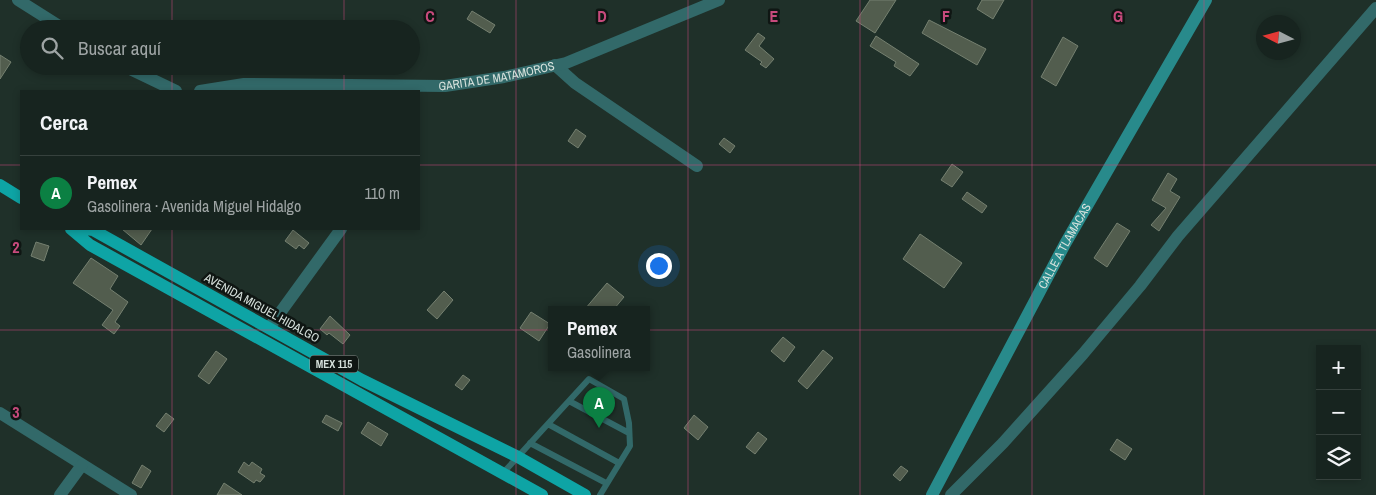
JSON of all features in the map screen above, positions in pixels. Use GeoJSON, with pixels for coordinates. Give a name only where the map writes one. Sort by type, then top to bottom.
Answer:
{"type":"FeatureCollection","features":[{"type":"Feature","properties":{"kind":"main road","name":"CALLE A TLAMACAS"},"geometry":{"type":"LineString","coordinates":[[932,495],[1065,244],[1206,0]]}},
{"type":"Feature","properties":{"kind":"main road"},"geometry":{"type":"LineString","coordinates":[[0,185],[20,197]]}},
{"type":"Feature","properties":{"kind":"main road","name":"MEX 115"},"geometry":{"type":"LineString","coordinates":[[72,230],[90,245],[542,495]]}},
{"type":"Feature","properties":{"kind":"main road","name":"AVENIDA MIGUEL HIDALGO"},"geometry":{"type":"LineString","coordinates":[[93,230],[362,380],[518,457],[585,495]]}},
{"type":"Feature","properties":{"kind":"main road"},"geometry":{"type":"LineString","coordinates":[[236,326],[242,313]]}},
{"type":"Feature","properties":{"kind":"main road"},"geometry":{"type":"LineString","coordinates":[[356,392],[362,380]]}},
{"type":"Feature","properties":{"kind":"street"},"geometry":{"type":"LineString","coordinates":[[18,0],[50,20]]}},
{"type":"Feature","properties":{"kind":"street","name":"GARITA DE MATAMOROS"},"geometry":{"type":"LineString","coordinates":[[206,90],[244,84],[444,86],[504,77],[555,65],[719,0]]}},
{"type":"Feature","properties":{"kind":"street"},"geometry":{"type":"LineString","coordinates":[[951,495],[1003,443],[1089,346],[1140,286],[1178,236],[1376,8]]}},
{"type":"Feature","properties":{"kind":"street"},"geometry":{"type":"LineString","coordinates":[[555,65],[575,83],[697,166]]}},
{"type":"Feature","properties":{"kind":"street"},"geometry":{"type":"LineString","coordinates":[[141,75],[174,90]]}},
{"type":"Feature","properties":{"kind":"street"},"geometry":{"type":"LineString","coordinates":[[269,328],[341,230]]}},
{"type":"Feature","properties":{"kind":"street"},"geometry":{"type":"LineString","coordinates":[[0,413],[131,495]]}},
{"type":"Feature","properties":{"kind":"street"},"geometry":{"type":"LineString","coordinates":[[60,495],[82,466]]}},
{"type":"Feature","properties":{"kind":"lane"},"geometry":{"type":"LineString","coordinates":[[503,473],[589,379],[624,399],[630,433],[630,446],[600,495]]}},
{"type":"Feature","properties":{"kind":"lane"},"geometry":{"type":"LineString","coordinates":[[569,401],[630,433]]}},
{"type":"Feature","properties":{"kind":"lane"},"geometry":{"type":"LineString","coordinates":[[548,424],[619,463]]}},
{"type":"Feature","properties":{"kind":"lane"},"geometry":{"type":"LineString","coordinates":[[530,443],[606,483]]}},
{"type":"Feature","properties":{"kind":"building"},"geometry":{"type":"Polygon","coordinates":[[[870,0],[896,0],[875,33],[856,21],[870,0]]]}},
{"type":"Feature","properties":{"kind":"building"},"geometry":{"type":"Polygon","coordinates":[[[982,0],[1004,0],[993,19],[977,9],[982,0]]]}},
{"type":"Feature","properties":{"kind":"building"},"geometry":{"type":"Polygon","coordinates":[[[472,11],[495,25],[490,33],[467,19],[472,11]]]}},
{"type":"Feature","properties":{"kind":"building"},"geometry":{"type":"Polygon","coordinates":[[[929,20],[986,49],[977,65],[922,33],[929,20]]]}},
{"type":"Feature","properties":{"kind":"building"},"geometry":{"type":"Polygon","coordinates":[[[758,33],[765,38],[759,46],[774,59],[766,68],[760,64],[762,62],[745,50],[758,33]]]}},
{"type":"Feature","properties":{"kind":"building"},"geometry":{"type":"Polygon","coordinates":[[[876,36],[919,64],[910,76],[894,66],[896,62],[870,46],[876,36]]]}},
{"type":"Feature","properties":{"kind":"building"},"geometry":{"type":"Polygon","coordinates":[[[1063,37],[1078,46],[1056,86],[1041,77],[1063,37]]]}},
{"type":"Feature","properties":{"kind":"building"},"geometry":{"type":"Polygon","coordinates":[[[0,55],[11,62],[0,79],[0,55]]]}},
{"type":"Feature","properties":{"kind":"building"},"geometry":{"type":"Polygon","coordinates":[[[576,129],[586,136],[578,148],[568,141],[576,129]]]}},
{"type":"Feature","properties":{"kind":"building"},"geometry":{"type":"Polygon","coordinates":[[[724,138],[735,146],[730,153],[719,144],[724,138]]]}},
{"type":"Feature","properties":{"kind":"building"},"geometry":{"type":"Polygon","coordinates":[[[952,164],[963,172],[952,187],[941,180],[952,164]]]}},
{"type":"Feature","properties":{"kind":"building"},"geometry":{"type":"Polygon","coordinates":[[[1168,173],[1177,179],[1170,191],[1180,197],[1159,231],[1151,225],[1166,208],[1152,200],[1168,173]]]}},
{"type":"Feature","properties":{"kind":"building"},"geometry":{"type":"Polygon","coordinates":[[[967,192],[987,206],[982,213],[962,199],[967,192]]]}},
{"type":"Feature","properties":{"kind":"building"},"geometry":{"type":"Polygon","coordinates":[[[1117,223],[1130,231],[1107,267],[1094,258],[1117,223]]]}},
{"type":"Feature","properties":{"kind":"building"},"geometry":{"type":"Polygon","coordinates":[[[123,230],[151,230],[141,245],[123,230]]]}},
{"type":"Feature","properties":{"kind":"building"},"geometry":{"type":"Polygon","coordinates":[[[293,230],[309,243],[304,249],[299,245],[296,249],[285,241],[293,230]]]}},
{"type":"Feature","properties":{"kind":"building"},"geometry":{"type":"Polygon","coordinates":[[[920,234],[962,263],[944,288],[903,259],[920,234]]]}},
{"type":"Feature","properties":{"kind":"building"},"geometry":{"type":"Polygon","coordinates":[[[36,242],[49,246],[44,261],[31,256],[36,242]]]}},
{"type":"Feature","properties":{"kind":"building"},"geometry":{"type":"Polygon","coordinates":[[[91,258],[118,276],[110,289],[128,302],[115,322],[120,326],[114,334],[102,325],[113,310],[73,283],[91,258]]]}},
{"type":"Feature","properties":{"kind":"building"},"geometry":{"type":"Polygon","coordinates":[[[607,283],[624,297],[616,306],[588,306],[607,283]]]}},
{"type":"Feature","properties":{"kind":"building"},"geometry":{"type":"Polygon","coordinates":[[[444,291],[453,300],[437,319],[427,310],[444,291]]]}},
{"type":"Feature","properties":{"kind":"building"},"geometry":{"type":"Polygon","coordinates":[[[531,312],[548,323],[548,327],[539,341],[520,328],[531,312]]]}},
{"type":"Feature","properties":{"kind":"building"},"geometry":{"type":"Polygon","coordinates":[[[330,316],[350,335],[343,344],[329,333],[327,335],[320,329],[330,316]]]}},
{"type":"Feature","properties":{"kind":"building"},"geometry":{"type":"Polygon","coordinates":[[[783,337],[795,347],[784,362],[771,351],[783,337]]]}},
{"type":"Feature","properties":{"kind":"building"},"geometry":{"type":"Polygon","coordinates":[[[823,350],[833,358],[807,389],[798,381],[823,350]]]}},
{"type":"Feature","properties":{"kind":"building"},"geometry":{"type":"Polygon","coordinates":[[[216,351],[227,359],[209,384],[198,376],[216,351]]]}},
{"type":"Feature","properties":{"kind":"building"},"geometry":{"type":"Polygon","coordinates":[[[463,375],[470,380],[462,390],[455,385],[463,375]]]}},
{"type":"Feature","properties":{"kind":"building"},"geometry":{"type":"Polygon","coordinates":[[[166,413],[174,419],[164,432],[156,426],[166,413]]]}},
{"type":"Feature","properties":{"kind":"building"},"geometry":{"type":"Polygon","coordinates":[[[326,415],[342,423],[338,431],[322,422],[326,415]]]}},
{"type":"Feature","properties":{"kind":"building"},"geometry":{"type":"Polygon","coordinates":[[[694,415],[708,427],[698,440],[684,428],[694,415]]]}},
{"type":"Feature","properties":{"kind":"building"},"geometry":{"type":"Polygon","coordinates":[[[368,422],[388,434],[381,446],[361,433],[368,422]]]}},
{"type":"Feature","properties":{"kind":"building"},"geometry":{"type":"Polygon","coordinates":[[[758,432],[767,439],[755,454],[746,447],[758,432]]]}},
{"type":"Feature","properties":{"kind":"building"},"geometry":{"type":"Polygon","coordinates":[[[1117,439],[1132,449],[1125,460],[1110,450],[1117,439]]]}},
{"type":"Feature","properties":{"kind":"building"},"geometry":{"type":"Polygon","coordinates":[[[244,462],[249,466],[252,462],[262,469],[260,473],[265,476],[260,482],[256,480],[254,483],[238,472],[244,462]]]}},
{"type":"Feature","properties":{"kind":"building"},"geometry":{"type":"Polygon","coordinates":[[[142,465],[151,471],[141,488],[132,483],[142,465]]]}},
{"type":"Feature","properties":{"kind":"building"},"geometry":{"type":"Polygon","coordinates":[[[901,466],[908,471],[900,481],[893,475],[901,466]]]}},
{"type":"Feature","properties":{"kind":"building"},"geometry":{"type":"Polygon","coordinates":[[[224,483],[242,495],[217,495],[224,483]]]}},
{"type":"Feature","properties":{"kind":"place","name":"Pemex"},"geometry":{"type":"Point","coordinates":[599,428]}}]}
